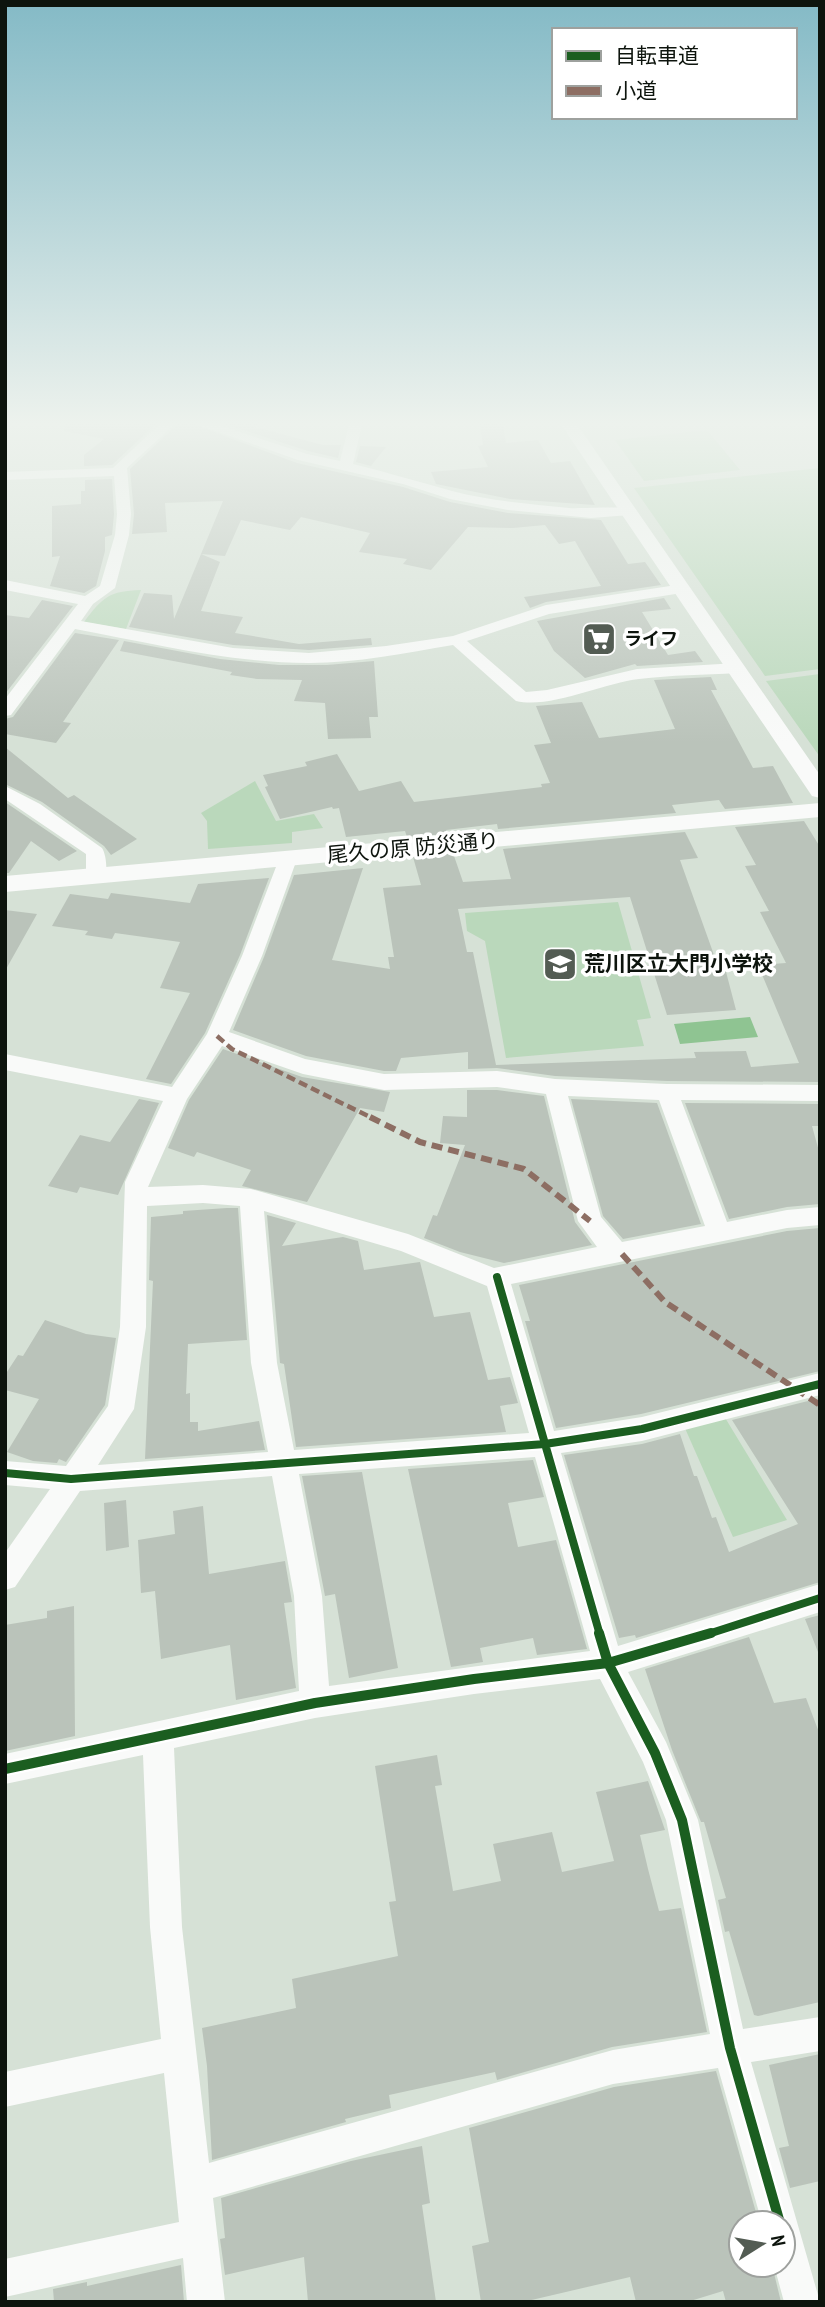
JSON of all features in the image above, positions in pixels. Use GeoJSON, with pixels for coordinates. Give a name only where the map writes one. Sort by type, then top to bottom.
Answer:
{"type":"FeatureCollection","features":[{"type":"Feature","properties":{"kind":"street"},"geometry":{"type":"LineString","coordinates":[[5,711],[88,601],[107,589],[123,528]]}},
{"type":"Feature","properties":{"kind":"street"},"geometry":{"type":"LineString","coordinates":[[641,528],[820,791]]}},
{"type":"Feature","properties":{"kind":"street"},"geometry":{"type":"LineString","coordinates":[[5,585],[88,601]]}},
{"type":"Feature","properties":{"kind":"street"},"geometry":{"type":"LineString","coordinates":[[72,624],[233,653],[309,658],[456,640],[546,610],[683,589]]}},
{"type":"Feature","properties":{"kind":"street"},"geometry":{"type":"LineString","coordinates":[[456,640],[522,696],[547,695],[637,674],[737,668]]}},
{"type":"Feature","properties":{"kind":"street"},"geometry":{"type":"LineString","coordinates":[[5,791],[34,808],[95,852],[96,878]]}},
{"type":"Feature","properties":{"kind":"street","name":"尾久の原 防災通り"},"geometry":{"type":"LineString","coordinates":[[7,887],[820,810]]}},
{"type":"Feature","properties":{"kind":"street"},"geometry":{"type":"LineString","coordinates":[[5,1577],[121,1409],[133,1327],[135,1196],[138,1182],[177,1096],[217,1036],[252,956],[288,859]]}},
{"type":"Feature","properties":{"kind":"street"},"geometry":{"type":"LineString","coordinates":[[217,1036],[303,1066],[384,1082],[497,1079],[555,1087],[667,1092],[820,1093]]}},
{"type":"Feature","properties":{"kind":"street"},"geometry":{"type":"LineString","coordinates":[[5,1062],[177,1096]]}},
{"type":"Feature","properties":{"kind":"street"},"geometry":{"type":"LineString","coordinates":[[555,1087],[590,1221],[617,1255]]}},
{"type":"Feature","properties":{"kind":"street"},"geometry":{"type":"LineString","coordinates":[[667,1092],[719,1233]]}},
{"type":"Feature","properties":{"kind":"street"},"geometry":{"type":"LineString","coordinates":[[135,1196],[203,1194],[251,1198],[397,1241],[493,1278],[787,1219],[820,1216]]}},
{"type":"Feature","properties":{"kind":"street"},"geometry":{"type":"LineString","coordinates":[[251,1198],[264,1363],[308,1596],[315,1703]]}},
{"type":"Feature","properties":{"kind":"street"},"geometry":{"type":"LineString","coordinates":[[497,1277],[608,1663],[655,1753],[682,1820],[730,2048],[776,2209]]}},
{"type":"Feature","properties":{"kind":"street"},"geometry":{"type":"LineString","coordinates":[[5,1473],[71,1479],[545,1444],[642,1429],[820,1384]]}},
{"type":"Feature","properties":{"kind":"street"},"geometry":{"type":"LineString","coordinates":[[5,1769],[315,1703],[474,1679],[608,1663],[820,1598]]}},
{"type":"Feature","properties":{"kind":"street"},"geometry":{"type":"LineString","coordinates":[[158,1736],[166,1927],[206,2302]]}},
{"type":"Feature","properties":{"kind":"street"},"geometry":{"type":"LineString","coordinates":[[194,2185],[613,2067],[820,2034]]}},
{"type":"Feature","properties":{"kind":"street"},"geometry":{"type":"LineString","coordinates":[[5,2090],[179,2052]]}},
{"type":"Feature","properties":{"kind":"street"},"geometry":{"type":"LineString","coordinates":[[5,2278],[199,2236]]}},
{"type":"Feature","properties":{"kind":"street"},"geometry":{"type":"LineString","coordinates":[[796,2279],[803,2302]]}},
{"type":"Feature","properties":{"kind":"shaded area"},"geometry":{"type":"Polygon","coordinates":[[[662,528],[820,528],[820,669],[765,676],[662,528]]]}},
{"type":"Feature","properties":{"kind":"shaded area"},"geometry":{"type":"Polygon","coordinates":[[[141,590],[126,629],[84,622],[108,597],[121,592],[141,590]]]}},
{"type":"Feature","properties":{"kind":"shaded area"},"geometry":{"type":"Polygon","coordinates":[[[820,674],[820,757],[766,681],[820,674]]]}},
{"type":"Feature","properties":{"kind":"shaded area"},"geometry":{"type":"Polygon","coordinates":[[[255,781],[276,821],[314,814],[323,828],[292,832],[292,843],[208,849],[207,821],[201,813],[255,781]]]}},
{"type":"Feature","properties":{"kind":"shaded area"},"geometry":{"type":"Polygon","coordinates":[[[618,902],[651,1018],[637,1020],[644,1046],[506,1058],[485,941],[467,931],[465,913],[618,902]]]}},
{"type":"Feature","properties":{"kind":"shaded area"},"geometry":{"type":"Polygon","coordinates":[[[750,1017],[758,1037],[680,1044],[674,1024],[750,1017]]]}},
{"type":"Feature","properties":{"kind":"shaded area"},"geometry":{"type":"Polygon","coordinates":[[[724,1416],[787,1520],[733,1537],[684,1426],[724,1416]]]}},
{"type":"Feature","properties":{"kind":"building"},"geometry":{"type":"Polygon","coordinates":[[[52,528],[113,528],[112,535],[105,537],[105,551],[96,586],[84,593],[50,586],[60,556],[52,557],[52,528]]]}},
{"type":"Feature","properties":{"kind":"building"},"geometry":{"type":"Polygon","coordinates":[[[133,528],[167,528],[167,532],[132,534],[133,528]]]}},
{"type":"Feature","properties":{"kind":"building"},"geometry":{"type":"Polygon","coordinates":[[[212,528],[238,528],[225,556],[201,554],[212,528]]]}},
{"type":"Feature","properties":{"kind":"building"},"geometry":{"type":"Polygon","coordinates":[[[347,528],[467,528],[431,570],[403,564],[407,559],[359,552],[370,533],[347,528]]]}},
{"type":"Feature","properties":{"kind":"building"},"geometry":{"type":"Polygon","coordinates":[[[547,528],[606,528],[628,564],[645,562],[661,585],[546,602],[530,608],[524,597],[601,586],[575,541],[559,544],[547,528]]]}},
{"type":"Feature","properties":{"kind":"building"},"geometry":{"type":"Polygon","coordinates":[[[201,554],[220,562],[201,611],[243,617],[235,633],[299,644],[371,638],[372,645],[309,650],[233,645],[129,627],[144,593],[172,595],[174,619],[201,554]]]}},
{"type":"Feature","properties":{"kind":"building"},"geometry":{"type":"Polygon","coordinates":[[[664,598],[671,609],[642,612],[668,655],[695,651],[703,662],[635,664],[585,678],[554,651],[537,621],[664,598]]]}},
{"type":"Feature","properties":{"kind":"building"},"geometry":{"type":"Polygon","coordinates":[[[42,600],[73,606],[5,694],[5,615],[29,618],[42,600]]]}},
{"type":"Feature","properties":{"kind":"building"},"geometry":{"type":"Polygon","coordinates":[[[75,633],[119,640],[63,722],[71,723],[56,743],[5,734],[5,719],[13,717],[75,633]]]}},
{"type":"Feature","properties":{"kind":"building"},"geometry":{"type":"Polygon","coordinates":[[[124,641],[220,659],[279,665],[374,661],[378,717],[369,717],[371,738],[328,739],[325,703],[294,701],[302,680],[257,679],[230,675],[232,672],[120,651],[124,641]]]}},
{"type":"Feature","properties":{"kind":"building"},"geometry":{"type":"Polygon","coordinates":[[[711,677],[717,690],[711,690],[753,768],[773,766],[793,803],[725,809],[719,800],[672,805],[676,813],[498,829],[497,824],[446,830],[447,834],[407,837],[405,831],[346,837],[339,808],[332,807],[280,819],[265,787],[268,786],[263,775],[307,766],[305,762],[337,754],[359,791],[401,781],[414,802],[542,787],[541,784],[550,783],[534,745],[551,743],[536,706],[582,702],[599,738],[675,729],[654,680],[711,677]]]}},
{"type":"Feature","properties":{"kind":"building"},"geometry":{"type":"Polygon","coordinates":[[[5,747],[68,798],[74,795],[137,839],[111,855],[104,846],[42,802],[5,784],[5,747]]]}},
{"type":"Feature","properties":{"kind":"building"},"geometry":{"type":"Polygon","coordinates":[[[5,802],[77,851],[59,861],[31,841],[9,873],[5,873],[5,802]]]}},
{"type":"Feature","properties":{"kind":"building"},"geometry":{"type":"Polygon","coordinates":[[[804,821],[820,847],[820,1082],[667,1081],[555,1076],[497,1068],[468,1069],[468,1052],[401,1058],[396,1071],[384,1071],[306,1056],[233,1030],[264,957],[294,875],[363,868],[332,960],[390,969],[388,957],[394,957],[383,888],[421,885],[413,857],[453,853],[463,882],[511,879],[503,849],[685,832],[698,858],[680,860],[719,969],[725,968],[736,1010],[667,1015],[630,897],[458,909],[467,952],[473,952],[496,1065],[696,1058],[694,1052],[746,1051],[751,1067],[799,1063],[758,965],[786,963],[760,912],[769,911],[745,866],[756,865],[735,827],[804,821]]]}},
{"type":"Feature","properties":{"kind":"building"},"geometry":{"type":"Polygon","coordinates":[[[269,878],[240,955],[205,1033],[171,1084],[146,1079],[190,993],[160,988],[180,942],[115,933],[112,939],[85,935],[88,931],[52,926],[70,894],[108,899],[111,893],[190,903],[198,884],[269,878]]]}},
{"type":"Feature","properties":{"kind":"building"},"geometry":{"type":"Polygon","coordinates":[[[5,910],[37,914],[5,971],[5,910]]]}},
{"type":"Feature","properties":{"kind":"building"},"geometry":{"type":"Polygon","coordinates":[[[223,1049],[302,1077],[390,1092],[384,1112],[360,1108],[307,1202],[242,1186],[251,1170],[197,1152],[194,1157],[168,1148],[189,1100],[223,1049]]]}},
{"type":"Feature","properties":{"kind":"building"},"geometry":{"type":"Polygon","coordinates":[[[467,1090],[497,1090],[544,1096],[575,1222],[592,1245],[504,1263],[460,1252],[424,1238],[433,1215],[437,1216],[465,1145],[440,1143],[443,1116],[467,1117],[467,1090]]]}},
{"type":"Feature","properties":{"kind":"building"},"geometry":{"type":"Polygon","coordinates":[[[139,1099],[159,1103],[118,1195],[80,1187],[77,1193],[48,1186],[80,1135],[110,1142],[139,1099]]]}},
{"type":"Feature","properties":{"kind":"building"},"geometry":{"type":"Polygon","coordinates":[[[571,1099],[657,1103],[701,1224],[623,1239],[603,1216],[571,1099]]]}},
{"type":"Feature","properties":{"kind":"building"},"geometry":{"type":"Polygon","coordinates":[[[685,1103],[820,1104],[820,1126],[812,1126],[820,1155],[820,1204],[787,1207],[729,1219],[685,1103]]]}},
{"type":"Feature","properties":{"kind":"building"},"geometry":{"type":"Polygon","coordinates":[[[238,1208],[247,1340],[188,1344],[186,1394],[190,1393],[190,1422],[198,1422],[198,1431],[259,1421],[265,1450],[145,1459],[153,1281],[149,1280],[151,1217],[183,1214],[183,1211],[238,1208]]]}},
{"type":"Feature","properties":{"kind":"building"},"geometry":{"type":"Polygon","coordinates":[[[267,1215],[296,1223],[282,1246],[343,1237],[358,1241],[364,1270],[420,1262],[434,1317],[470,1312],[488,1380],[510,1377],[518,1403],[500,1406],[506,1432],[296,1447],[284,1364],[280,1363],[267,1215]]]}},
{"type":"Feature","properties":{"kind":"building"},"geometry":{"type":"Polygon","coordinates":[[[820,1228],[820,1371],[641,1414],[556,1428],[525,1321],[530,1321],[519,1285],[787,1231],[820,1228]]]}},
{"type":"Feature","properties":{"kind":"building"},"geometry":{"type":"Polygon","coordinates":[[[45,1320],[86,1334],[116,1338],[105,1405],[66,1462],[59,1459],[57,1463],[33,1461],[7,1452],[39,1399],[5,1390],[5,1375],[18,1355],[23,1356],[45,1320]]]}},
{"type":"Feature","properties":{"kind":"building"},"geometry":{"type":"Polygon","coordinates":[[[820,1398],[820,1582],[636,1638],[635,1635],[619,1638],[564,1455],[642,1444],[680,1434],[694,1476],[697,1476],[712,1518],[716,1517],[729,1552],[798,1524],[732,1420],[820,1398]]]}},
{"type":"Feature","properties":{"kind":"building"},"geometry":{"type":"Polygon","coordinates":[[[533,1460],[544,1497],[508,1503],[518,1547],[556,1540],[587,1649],[537,1655],[533,1638],[480,1648],[483,1662],[451,1667],[408,1469],[533,1460]]]}},
{"type":"Feature","properties":{"kind":"building"},"geometry":{"type":"Polygon","coordinates":[[[362,1472],[398,1668],[349,1678],[335,1594],[325,1596],[302,1476],[362,1472]]]}},
{"type":"Feature","properties":{"kind":"building"},"geometry":{"type":"Polygon","coordinates":[[[126,1500],[129,1547],[106,1551],[104,1503],[126,1500]]]}},
{"type":"Feature","properties":{"kind":"building"},"geometry":{"type":"Polygon","coordinates":[[[203,1506],[209,1574],[285,1561],[292,1602],[284,1603],[296,1688],[236,1700],[230,1645],[161,1659],[155,1591],[141,1593],[138,1540],[175,1534],[173,1511],[203,1506]]]}},
{"type":"Feature","properties":{"kind":"building"},"geometry":{"type":"Polygon","coordinates":[[[74,1606],[75,1736],[5,1751],[5,1625],[47,1618],[47,1611],[74,1606]]]}},
{"type":"Feature","properties":{"kind":"building"},"geometry":{"type":"Polygon","coordinates":[[[820,1615],[820,1652],[818,1652],[805,1619],[820,1615]]]}},
{"type":"Feature","properties":{"kind":"building"},"geometry":{"type":"Polygon","coordinates":[[[749,1637],[774,1703],[806,1698],[820,1735],[820,2002],[758,2016],[754,2015],[729,1931],[725,1932],[718,1900],[726,1898],[704,1822],[701,1822],[672,1750],[645,1669],[749,1637]]]}},
{"type":"Feature","properties":{"kind":"building"},"geometry":{"type":"Polygon","coordinates":[[[437,1755],[442,1785],[435,1786],[453,1891],[501,1881],[493,1844],[552,1832],[562,1872],[614,1861],[596,1792],[648,1781],[665,1830],[640,1835],[659,1911],[681,1908],[707,2032],[612,2047],[497,2080],[495,2072],[389,2095],[391,2108],[345,2119],[346,2122],[212,2160],[207,2066],[202,2028],[296,2008],[292,1979],[398,1956],[389,1902],[396,1901],[375,1766],[437,1755]]]}},
{"type":"Feature","properties":{"kind":"building"},"geometry":{"type":"Polygon","coordinates":[[[820,2054],[820,2181],[790,2188],[779,2148],[789,2146],[769,2065],[820,2054]]]}},
{"type":"Feature","properties":{"kind":"building"},"geometry":{"type":"Polygon","coordinates":[[[716,2071],[755,2209],[727,2209],[727,2279],[775,2279],[781,2302],[726,2302],[723,2291],[687,2302],[636,2302],[630,2277],[523,2302],[481,2302],[472,2246],[489,2242],[469,2128],[614,2087],[716,2071]]]}},
{"type":"Feature","properties":{"kind":"building"},"geometry":{"type":"Polygon","coordinates":[[[422,2146],[430,2203],[422,2205],[436,2302],[308,2302],[304,2257],[225,2275],[220,2239],[225,2238],[221,2198],[351,2161],[422,2146]]]}},
{"type":"Feature","properties":{"kind":"building"},"geometry":{"type":"Polygon","coordinates":[[[181,2265],[184,2302],[54,2302],[53,2289],[87,2282],[87,2286],[181,2265]]]}},
{"type":"Feature","properties":{"kind":"marked path"},"geometry":{"type":"LineString","coordinates":[[217,1036],[232,1049],[420,1142],[524,1169],[590,1221]]}},
{"type":"Feature","properties":{"kind":"marked path"},"geometry":{"type":"LineString","coordinates":[[622,1254],[665,1302],[820,1405]]}},
{"type":"Feature","properties":{"kind":"cycle path"},"geometry":{"type":"LineString","coordinates":[[497,1277],[608,1663],[655,1753],[682,1820],[730,2048],[776,2209]]}},
{"type":"Feature","properties":{"kind":"cycle path"},"geometry":{"type":"LineString","coordinates":[[5,1473],[71,1479],[545,1444],[642,1429],[820,1384]]}},
{"type":"Feature","properties":{"kind":"cycle path"},"geometry":{"type":"LineString","coordinates":[[5,1769],[315,1703],[474,1679],[608,1663],[820,1598]]}},
{"type":"Feature","properties":{"kind":"place","name":"ライフ"},"geometry":{"type":"Point","coordinates":[599,639]}},
{"type":"Feature","properties":{"kind":"place","name":"荒川区立大門小学校"},"geometry":{"type":"Point","coordinates":[560,964]}}]}
